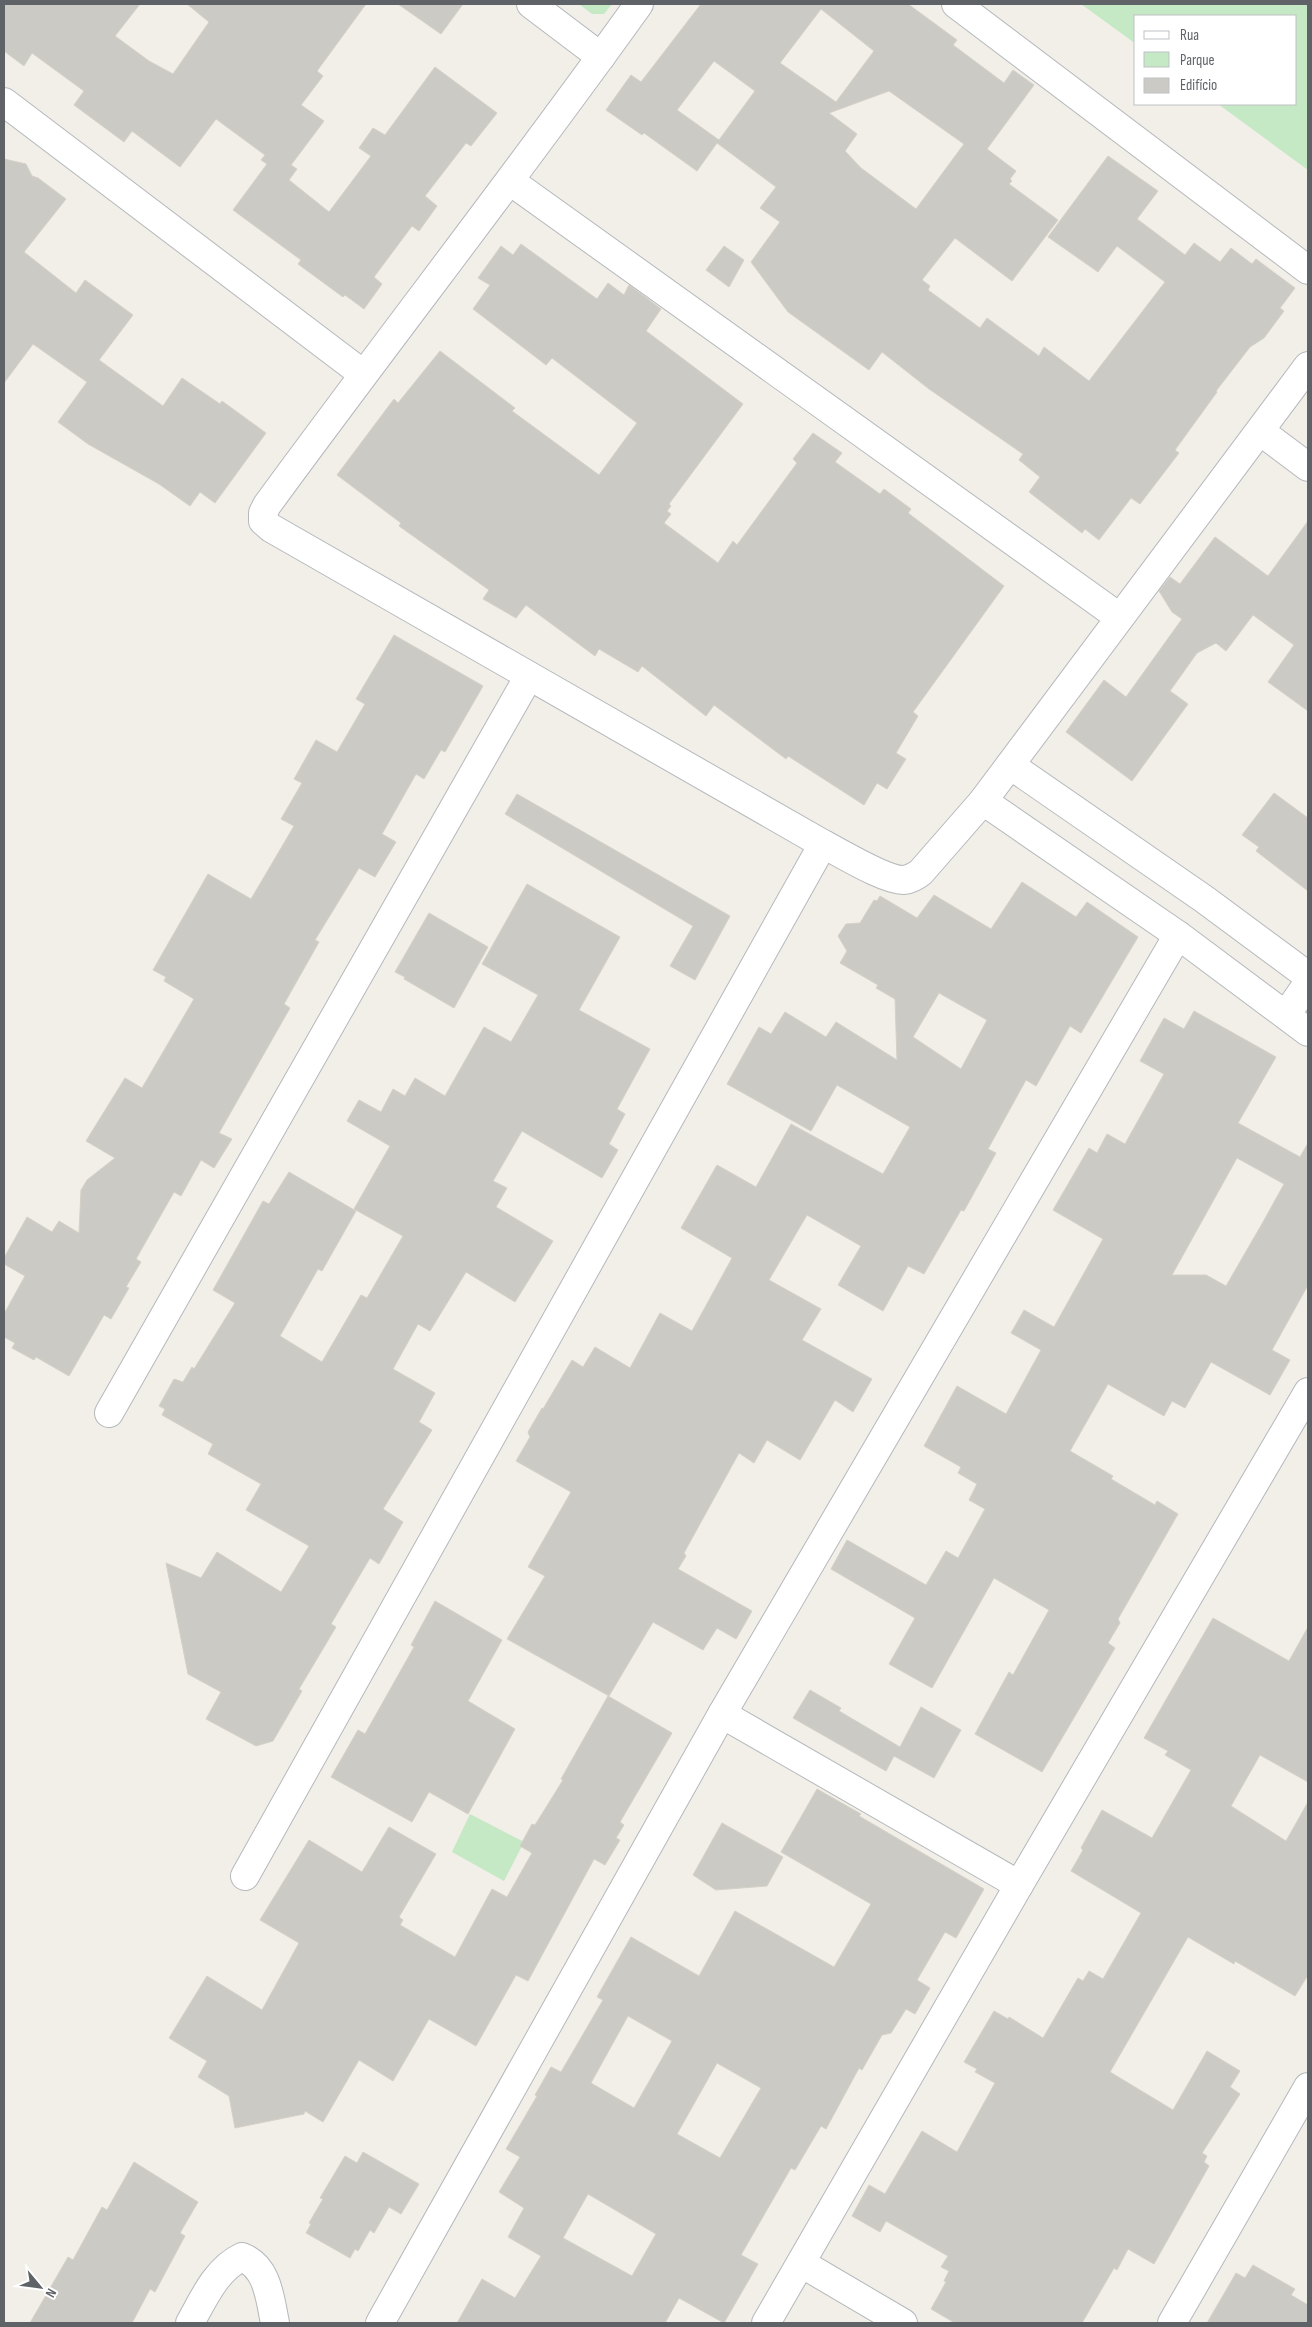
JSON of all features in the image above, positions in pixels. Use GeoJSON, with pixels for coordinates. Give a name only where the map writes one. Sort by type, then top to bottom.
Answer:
{"type":"FeatureCollection","features":[{"type":"Feature","properties":{"kind":"street"},"geometry":{"type":"LineString","coordinates":[[531,4],[601,57]]}},
{"type":"Feature","properties":{"kind":"street"},"geometry":{"type":"LineString","coordinates":[[639,4],[510,181],[266,505],[263,520],[271,528],[823,844],[889,878],[903,880],[913,878],[921,872],[1010,765],[1308,366]]}},
{"type":"Feature","properties":{"kind":"street"},"geometry":{"type":"LineString","coordinates":[[956,4],[1308,270]]}},
{"type":"Feature","properties":{"kind":"street"},"geometry":{"type":"LineString","coordinates":[[4,102],[363,374]]}},
{"type":"Feature","properties":{"kind":"street"},"geometry":{"type":"LineString","coordinates":[[510,181],[1119,617]]}},
{"type":"Feature","properties":{"kind":"street"},"geometry":{"type":"LineString","coordinates":[[1260,431],[1308,467]]}},
{"type":"Feature","properties":{"kind":"street"},"geometry":{"type":"LineString","coordinates":[[109,1412],[529,676]]}},
{"type":"Feature","properties":{"kind":"street"},"geometry":{"type":"LineString","coordinates":[[1010,765],[1204,899],[1308,976]]}},
{"type":"Feature","properties":{"kind":"street"},"geometry":{"type":"LineString","coordinates":[[982,801],[1178,935],[1308,1032]]}},
{"type":"Feature","properties":{"kind":"street"},"geometry":{"type":"LineString","coordinates":[[245,1876],[823,844]]}},
{"type":"Feature","properties":{"kind":"street"},"geometry":{"type":"LineString","coordinates":[[380,2323],[722,1714],[1178,935]]}},
{"type":"Feature","properties":{"kind":"street"},"geometry":{"type":"LineString","coordinates":[[1286,1015],[1308,982]]}},
{"type":"Feature","properties":{"kind":"street"},"geometry":{"type":"LineString","coordinates":[[766,2323],[1308,1392]]}},
{"type":"Feature","properties":{"kind":"street"},"geometry":{"type":"LineString","coordinates":[[722,1714],[1020,1885]]}},
{"type":"Feature","properties":{"kind":"street"},"geometry":{"type":"LineString","coordinates":[[1172,2323],[1308,2087]]}},
{"type":"Feature","properties":{"kind":"street"},"geometry":{"type":"LineString","coordinates":[[190,2323],[210,2288],[230,2265],[242,2257],[251,2260],[262,2274],[269,2293],[275,2323]]}},
{"type":"Feature","properties":{"kind":"street"},"geometry":{"type":"LineString","coordinates":[[801,2263],[903,2323]]}},
{"type":"Feature","properties":{"kind":"green space"},"geometry":{"type":"Polygon","coordinates":[[[579,4],[612,4],[604,14],[592,14],[579,4]]]}},
{"type":"Feature","properties":{"kind":"green space"},"geometry":{"type":"Polygon","coordinates":[[[1081,4],[1308,4],[1308,170],[1219,105],[1297,105],[1297,15],[1134,15],[1134,43],[1081,4]]]}},
{"type":"Feature","properties":{"kind":"green space"},"geometry":{"type":"Polygon","coordinates":[[[470,1814],[524,1842],[504,1881],[452,1852],[470,1814]]]}},
{"type":"Feature","properties":{"kind":"building"},"geometry":{"type":"Polygon","coordinates":[[[4,4],[140,4],[115,36],[149,61],[173,74],[209,22],[187,4],[366,4],[317,71],[323,76],[301,105],[324,121],[291,165],[297,169],[289,180],[329,212],[371,156],[359,148],[373,128],[385,135],[435,67],[497,113],[471,146],[466,143],[425,196],[437,206],[419,231],[412,226],[374,277],[382,284],[364,309],[345,295],[343,297],[298,264],[301,260],[233,210],[267,164],[261,160],[265,155],[216,119],[180,167],[132,131],[124,142],[74,105],[84,91],[32,53],[24,66],[4,51],[4,4]]]}},
{"type":"Feature","properties":{"kind":"building"},"geometry":{"type":"Polygon","coordinates":[[[398,4],[463,4],[441,34],[398,4]]]}},
{"type":"Feature","properties":{"kind":"building"},"geometry":{"type":"Polygon","coordinates":[[[701,4],[908,4],[957,40],[953,45],[1004,83],[1013,70],[1034,85],[987,149],[1016,171],[1009,184],[1058,220],[1012,281],[955,238],[922,280],[930,286],[928,290],[980,328],[987,318],[1039,356],[1044,347],[1089,381],[1165,282],[1117,246],[1098,272],[1048,237],[1108,156],[1158,191],[1137,219],[1185,255],[1194,243],[1220,262],[1231,248],[1252,264],[1256,259],[1295,288],[1280,308],[1284,311],[1264,338],[1250,347],[1216,391],[1175,450],[1179,453],[1140,504],[1131,498],[1099,540],[1085,529],[1082,533],[1029,492],[1040,477],[1019,460],[1023,454],[929,389],[882,352],[869,370],[788,312],[751,262],[780,222],[760,208],[776,187],[717,143],[697,171],[644,133],[642,135],[606,110],[631,75],[641,82],[701,4]],[[821,9],[780,63],[836,102],[874,51],[821,9]],[[714,61],[677,110],[719,140],[755,91],[714,61]],[[889,91],[829,113],[857,134],[845,151],[861,168],[916,209],[964,144],[889,91]]]}},
{"type":"Feature","properties":{"kind":"building"},"geometry":{"type":"Polygon","coordinates":[[[4,159],[26,164],[32,176],[38,178],[66,199],[24,252],[76,293],[85,280],[133,315],[99,360],[163,406],[182,378],[220,404],[222,401],[266,433],[215,503],[200,492],[190,506],[159,484],[88,444],[58,422],[87,382],[33,344],[4,383],[4,159]]]}},
{"type":"Feature","properties":{"kind":"building"},"geometry":{"type":"Polygon","coordinates":[[[521,244],[597,299],[608,283],[624,295],[629,285],[661,309],[646,331],[743,404],[669,504],[671,506],[667,511],[671,514],[664,523],[718,563],[733,541],[737,545],[797,463],[793,459],[813,433],[842,453],[835,462],[880,494],[884,489],[911,509],[908,513],[1004,586],[913,712],[918,716],[896,753],[906,759],[887,789],[877,783],[864,805],[788,756],[786,759],[714,705],[706,716],[642,666],[638,672],[599,649],[595,656],[526,605],[516,618],[483,599],[489,590],[399,526],[401,523],[337,475],[394,399],[398,403],[440,351],[515,408],[512,411],[599,475],[637,423],[552,358],[546,365],[473,309],[490,285],[478,278],[501,246],[513,255],[521,244]]]}},
{"type":"Feature","properties":{"kind":"building"},"geometry":{"type":"Polygon","coordinates":[[[724,246],[744,260],[729,287],[706,270],[724,246]]]}},
{"type":"Feature","properties":{"kind":"building"},"geometry":{"type":"Polygon","coordinates":[[[1308,521],[1308,711],[1268,682],[1294,645],[1253,615],[1226,651],[1216,643],[1197,653],[1170,691],[1188,704],[1132,781],[1066,732],[1104,680],[1126,697],[1182,619],[1172,612],[1159,591],[1170,577],[1180,584],[1215,537],[1268,576],[1308,521]]]}},
{"type":"Feature","properties":{"kind":"building"},"geometry":{"type":"Polygon","coordinates":[[[394,635],[483,686],[445,752],[441,750],[424,779],[416,774],[382,834],[396,842],[375,877],[359,868],[315,940],[319,942],[284,1004],[290,1008],[219,1133],[232,1139],[214,1168],[201,1160],[181,1196],[174,1192],[136,1259],[141,1262],[126,1287],[129,1288],[111,1319],[104,1315],[69,1376],[36,1357],[34,1360],[12,1348],[15,1343],[4,1337],[4,1314],[25,1276],[4,1264],[4,1258],[27,1217],[52,1232],[59,1221],[79,1233],[81,1190],[87,1180],[115,1158],[86,1141],[125,1078],[142,1088],[194,999],[164,981],[166,977],[153,970],[208,874],[251,899],[294,826],[281,819],[302,783],[294,779],[316,740],[337,752],[365,704],[356,699],[394,635]]]}},
{"type":"Feature","properties":{"kind":"building"},"geometry":{"type":"Polygon","coordinates":[[[1274,793],[1308,818],[1308,891],[1256,851],[1259,847],[1242,835],[1274,793]]]}},
{"type":"Feature","properties":{"kind":"building"},"geometry":{"type":"Polygon","coordinates":[[[517,794],[730,916],[695,980],[670,966],[693,926],[505,814],[517,794]]]}},
{"type":"Feature","properties":{"kind":"building"},"geometry":{"type":"Polygon","coordinates":[[[1022,882],[1076,917],[1087,902],[1138,937],[1081,1033],[1070,1026],[1036,1086],[1026,1080],[988,1149],[996,1153],[964,1211],[961,1210],[924,1274],[908,1266],[883,1311],[838,1285],[861,1246],[807,1215],[769,1280],[821,1309],[802,1340],[872,1379],[853,1412],[835,1400],[800,1460],[767,1440],[754,1463],[739,1453],[684,1553],[686,1556],[678,1569],[752,1611],[736,1639],[717,1628],[703,1650],[653,1622],[609,1696],[507,1639],[545,1576],[528,1567],[571,1492],[516,1461],[530,1437],[528,1432],[572,1360],[583,1367],[595,1347],[630,1368],[660,1313],[692,1331],[732,1258],[681,1228],[717,1165],[756,1187],[791,1124],[883,1174],[910,1127],[837,1085],[811,1131],[727,1084],[759,1027],[771,1034],[785,1012],[826,1037],[836,1022],[897,1060],[895,999],[876,988],[878,985],[840,963],[847,951],[838,936],[846,924],[860,923],[874,900],[877,901],[880,896],[917,918],[934,895],[991,929],[1022,882]],[[939,993],[913,1037],[961,1069],[987,1020],[939,993]]]}},
{"type":"Feature","properties":{"kind":"building"},"geometry":{"type":"Polygon","coordinates":[[[527,884],[620,937],[579,1010],[650,1049],[617,1109],[625,1114],[609,1144],[618,1150],[602,1178],[522,1131],[493,1181],[507,1188],[496,1207],[553,1241],[515,1302],[466,1272],[430,1331],[418,1324],[393,1369],[435,1393],[419,1422],[432,1430],[383,1509],[403,1522],[379,1564],[370,1558],[331,1624],[336,1627],[299,1689],[302,1691],[273,1741],[256,1746],[206,1719],[221,1692],[188,1674],[166,1563],[201,1578],[217,1552],[281,1592],[309,1546],[246,1510],[261,1484],[208,1454],[213,1444],[162,1415],[165,1409],[159,1406],[174,1379],[183,1382],[192,1367],[194,1369],[235,1303],[213,1290],[263,1201],[269,1204],[289,1172],[356,1211],[322,1271],[318,1269],[280,1336],[322,1362],[361,1295],[367,1298],[403,1236],[354,1209],[390,1146],[347,1121],[359,1100],[381,1112],[393,1089],[405,1096],[415,1078],[445,1096],[484,1027],[511,1042],[538,995],[482,964],[527,884]]]}},
{"type":"Feature","properties":{"kind":"building"},"geometry":{"type":"Polygon","coordinates":[[[429,913],[488,947],[454,1008],[395,972],[429,913]]]}},
{"type":"Feature","properties":{"kind":"building"},"geometry":{"type":"Polygon","coordinates":[[[1194,1011],[1276,1057],[1238,1123],[1300,1157],[1308,1143],[1308,1285],[1272,1350],[1290,1360],[1270,1395],[1211,1362],[1185,1408],[1172,1401],[1164,1416],[1108,1384],[1070,1451],[1113,1476],[1111,1479],[1155,1505],[1157,1501],[1178,1514],[1118,1619],[1120,1623],[1108,1643],[1115,1648],[1042,1772],[975,1734],[1009,1672],[1013,1675],[1049,1610],[994,1578],[932,1688],[889,1664],[915,1618],[831,1569],[847,1540],[926,1585],[946,1551],[958,1558],[985,1509],[969,1500],[977,1484],[958,1473],[961,1467],[924,1446],[957,1386],[1006,1414],[1041,1350],[1011,1333],[1024,1310],[1054,1327],[1103,1239],[1053,1210],[1089,1148],[1097,1153],[1107,1134],[1125,1144],[1164,1074],[1140,1061],[1164,1018],[1184,1029],[1194,1011]],[[1237,1158],[1172,1275],[1206,1275],[1226,1286],[1284,1184],[1237,1158]]]}},
{"type":"Feature","properties":{"kind":"building"},"geometry":{"type":"Polygon","coordinates":[[[435,1601],[502,1640],[468,1701],[515,1729],[468,1814],[429,1792],[412,1822],[331,1777],[358,1730],[365,1734],[414,1647],[411,1645],[435,1601]]]}},
{"type":"Feature","properties":{"kind":"building"},"geometry":{"type":"Polygon","coordinates":[[[1213,1618],[1289,1661],[1308,1627],[1308,1782],[1260,1755],[1231,1806],[1286,1841],[1308,1802],[1308,1975],[1295,1996],[1235,1961],[1234,1964],[1188,1937],[1110,2072],[1173,2110],[1207,2051],[1240,2071],[1230,2087],[1240,2094],[1202,2153],[1207,2156],[1204,2162],[1209,2166],[1154,2264],[1128,2249],[1117,2270],[1114,2268],[1082,2323],[955,2323],[931,2309],[946,2282],[944,2281],[949,2271],[941,2267],[948,2256],[886,2221],[880,2232],[852,2216],[869,2185],[885,2194],[922,2131],[957,2152],[995,2083],[975,2072],[977,2069],[964,2062],[994,2011],[1008,2019],[1009,2017],[1043,2038],[1078,1978],[1083,1981],[1089,1971],[1103,1979],[1141,1913],[1071,1871],[1083,1850],[1081,1848],[1102,1810],[1152,1838],[1191,1770],[1165,1755],[1168,1751],[1144,1738],[1213,1618]]]}},
{"type":"Feature","properties":{"kind":"building"},"geometry":{"type":"Polygon","coordinates":[[[810,1690],[841,1708],[839,1711],[900,1747],[921,1707],[961,1730],[934,1778],[894,1756],[886,1771],[793,1718],[810,1690]]]}},
{"type":"Feature","properties":{"kind":"building"},"geometry":{"type":"Polygon","coordinates":[[[608,1696],[672,1733],[620,1822],[624,1825],[616,1838],[620,1840],[605,1865],[594,1859],[528,1981],[516,1975],[476,2046],[429,2019],[393,2081],[359,2060],[323,2122],[305,2111],[304,2114],[235,2128],[229,2096],[198,2077],[207,2061],[169,2038],[207,1976],[262,2010],[299,1943],[260,1920],[309,1840],[362,1872],[389,1827],[436,1854],[399,1917],[403,1920],[400,1925],[455,1957],[492,1889],[507,1897],[532,1853],[520,1846],[532,1824],[535,1825],[563,1780],[561,1779],[608,1696]]]}},
{"type":"Feature","properties":{"kind":"building"},"geometry":{"type":"Polygon","coordinates":[[[817,1789],[861,1814],[859,1816],[984,1889],[956,1938],[945,1932],[917,1980],[930,1988],[915,2014],[906,2009],[891,2033],[882,2035],[862,2070],[859,2068],[826,2129],[821,2126],[795,2170],[791,2168],[741,2255],[758,2264],[724,2323],[679,2298],[665,2323],[457,2323],[482,2279],[515,2298],[541,2256],[508,2237],[524,2208],[499,2192],[520,2157],[506,2149],[537,2096],[535,2095],[551,2067],[561,2072],[603,2000],[597,1997],[631,1937],[699,1976],[735,1911],[834,1967],[871,1904],[781,1852],[817,1789]],[[628,2016],[591,2083],[634,2108],[672,2041],[628,2016]],[[717,2063],[677,2134],[720,2158],[761,2088],[717,2063]],[[588,2194],[563,2238],[632,2276],[656,2234],[588,2194]]]}},
{"type":"Feature","properties":{"kind":"building"},"geometry":{"type":"Polygon","coordinates":[[[722,1823],[783,1857],[767,1886],[716,1890],[693,1875],[722,1823]]]}},
{"type":"Feature","properties":{"kind":"building"},"geometry":{"type":"Polygon","coordinates":[[[363,2152],[419,2184],[401,2214],[389,2207],[374,2233],[370,2230],[358,2251],[355,2249],[350,2258],[306,2233],[311,2224],[309,2223],[323,2199],[320,2198],[345,2156],[357,2163],[363,2152]]]}},
{"type":"Feature","properties":{"kind":"building"},"geometry":{"type":"Polygon","coordinates":[[[134,2162],[198,2202],[180,2233],[185,2236],[155,2292],[150,2289],[132,2323],[30,2323],[68,2257],[73,2260],[102,2207],[107,2210],[134,2162]]]}},
{"type":"Feature","properties":{"kind":"building"},"geometry":{"type":"Polygon","coordinates":[[[1253,2265],[1295,2289],[1291,2295],[1308,2305],[1308,2323],[1207,2323],[1236,2273],[1245,2278],[1253,2265]]]}}]}
